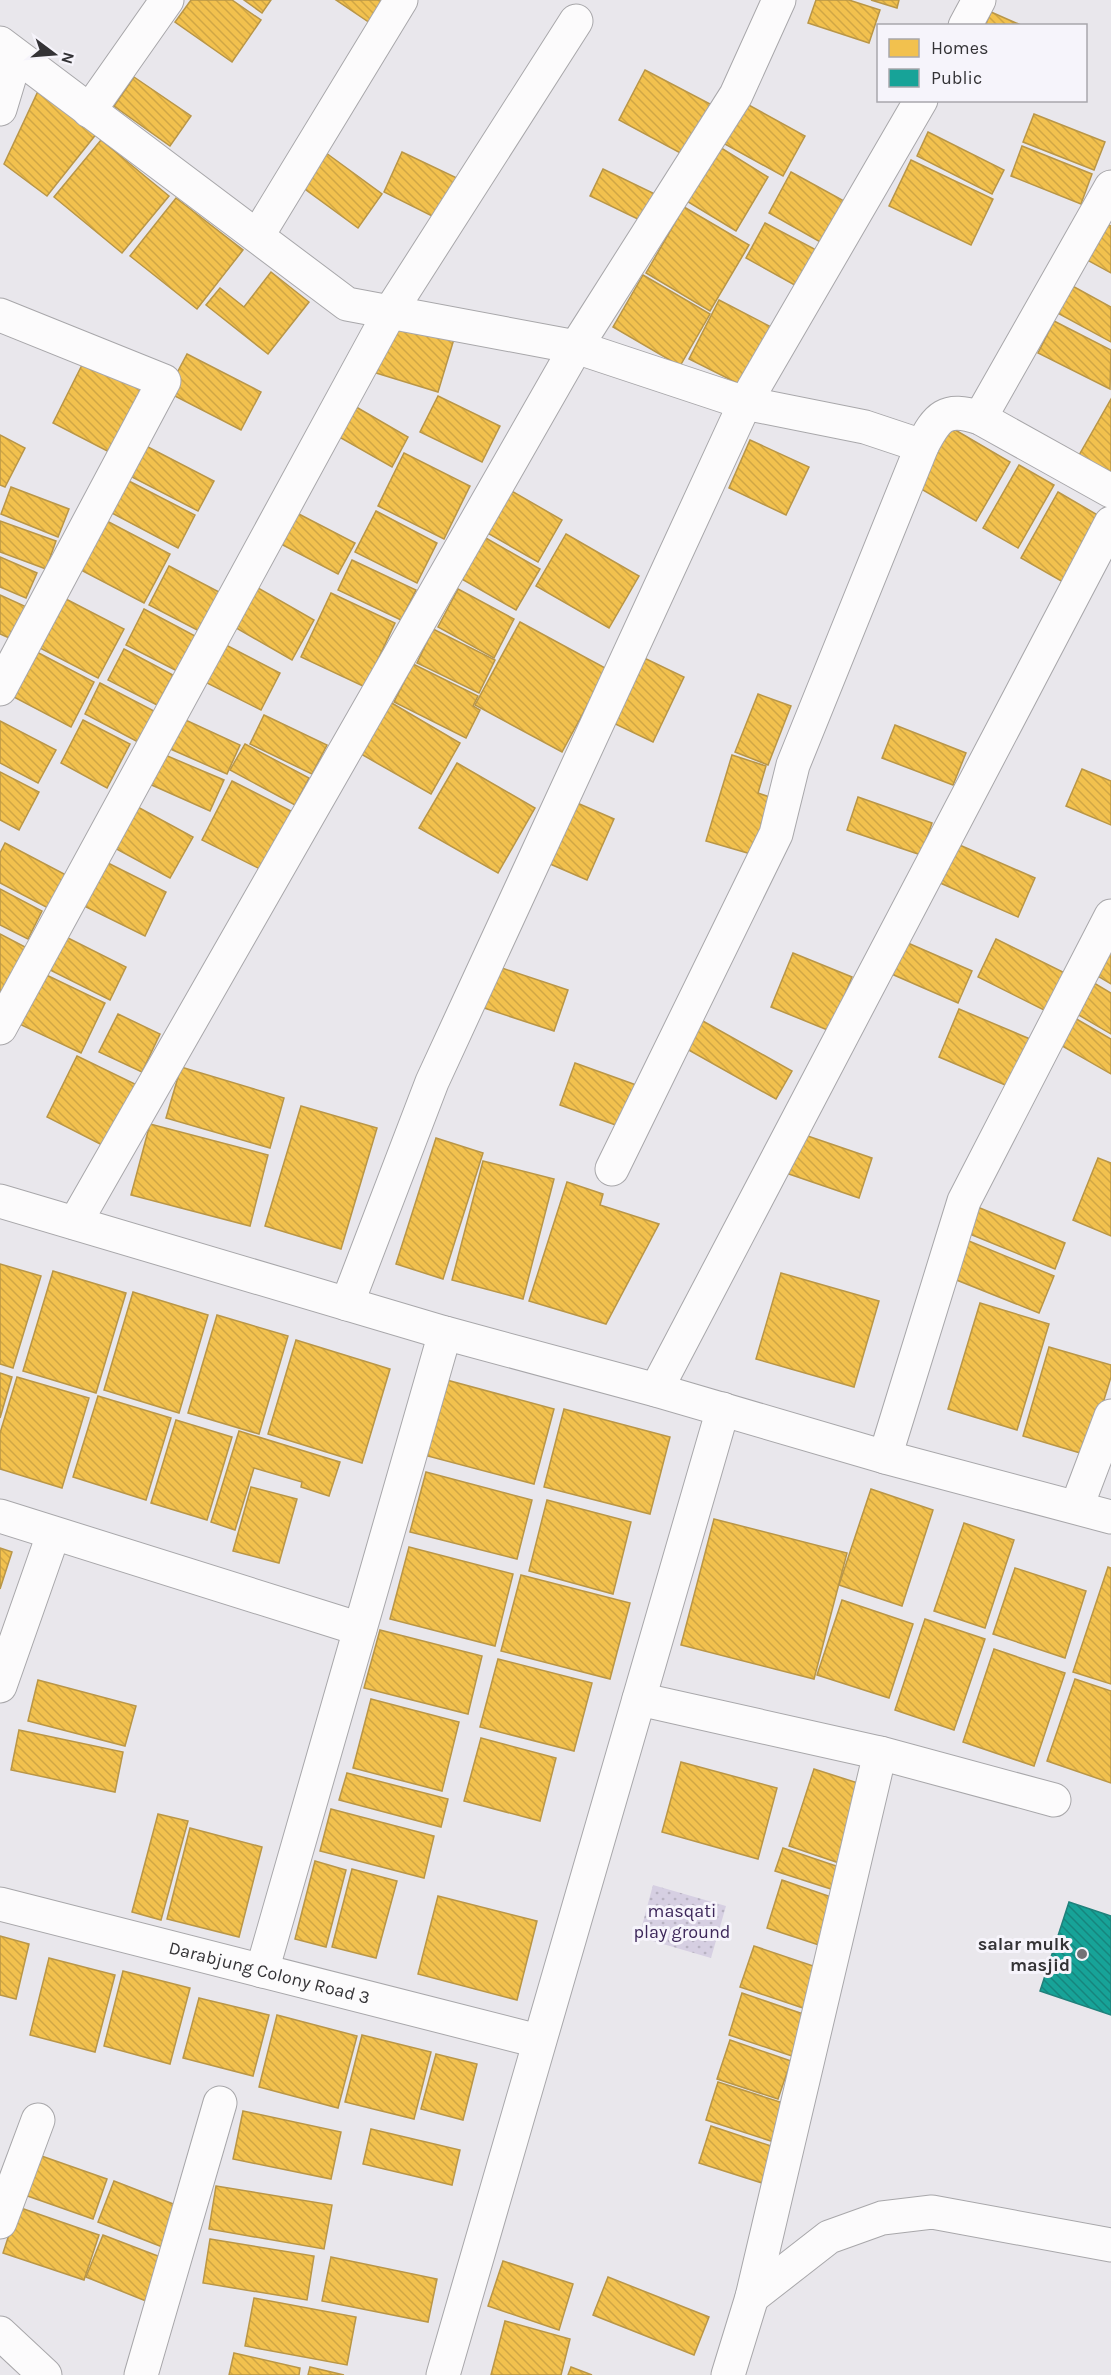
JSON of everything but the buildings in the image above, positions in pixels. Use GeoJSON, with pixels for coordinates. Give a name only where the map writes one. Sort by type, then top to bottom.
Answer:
{"type":"FeatureCollection","features":[{"type":"Feature","properties":{"kind":"street"},"geometry":{"type":"LineString","coordinates":[[88,111],[167,0]]}},
{"type":"Feature","properties":{"kind":"street"},"geometry":{"type":"LineString","coordinates":[[258,235],[401,0]]}},
{"type":"Feature","properties":{"kind":"street"},"geometry":{"type":"LineString","coordinates":[[75,1223],[576,347],[736,95],[779,0]]}},
{"type":"Feature","properties":{"kind":"street"},"geometry":{"type":"LineString","coordinates":[[965,24],[979,0]]}},
{"type":"Feature","properties":{"kind":"street"},"geometry":{"type":"LineString","coordinates":[[0,1028],[390,312],[576,21]]}},
{"type":"Feature","properties":{"kind":"street"},"geometry":{"type":"LineString","coordinates":[[0,109],[8,50],[348,304],[576,347],[745,403],[865,427],[922,446]]}},
{"type":"Feature","properties":{"kind":"street"},"geometry":{"type":"LineString","coordinates":[[347,1304],[432,1082],[745,403],[920,102]]}},
{"type":"Feature","properties":{"kind":"street"},"geometry":{"type":"LineString","coordinates":[[980,418],[1111,187]]}},
{"type":"Feature","properties":{"kind":"street"},"geometry":{"type":"LineString","coordinates":[[0,315],[164,381],[0,689]]}},
{"type":"Feature","properties":{"kind":"street"},"geometry":{"type":"LineString","coordinates":[[612,1168],[776,834],[793,765],[922,446],[936,420],[949,413],[964,412],[980,418],[1111,491]]}},
{"type":"Feature","properties":{"kind":"street"},"geometry":{"type":"LineString","coordinates":[[656,1390],[1111,523]]}},
{"type":"Feature","properties":{"kind":"street"},"geometry":{"type":"LineString","coordinates":[[885,1457],[964,1201],[1111,916]]}},
{"type":"Feature","properties":{"kind":"street"},"geometry":{"type":"LineString","coordinates":[[0,1201],[445,1333],[656,1390],[885,1457],[1077,1506],[1111,1517]]}},
{"type":"Feature","properties":{"kind":"street"},"geometry":{"type":"LineString","coordinates":[[262,1971],[445,1333]]}},
{"type":"Feature","properties":{"kind":"street"},"geometry":{"type":"LineString","coordinates":[[443,2375],[538,2041],[723,1410]]}},
{"type":"Feature","properties":{"kind":"street"},"geometry":{"type":"LineString","coordinates":[[1077,1506],[1111,1416]]}},
{"type":"Feature","properties":{"kind":"street"},"geometry":{"type":"LineString","coordinates":[[0,1516],[53,1535],[360,1629]]}},
{"type":"Feature","properties":{"kind":"street"},"geometry":{"type":"LineString","coordinates":[[0,1686],[53,1535]]}},
{"type":"Feature","properties":{"kind":"street"},"geometry":{"type":"LineString","coordinates":[[639,1699],[880,1753],[1054,1800]]}},
{"type":"Feature","properties":{"kind":"street"},"geometry":{"type":"LineString","coordinates":[[728,2375],[752,2297],[880,1753]]}},
{"type":"Feature","properties":{"kind":"street","name":"Darabjung Colony Road 3"},"geometry":{"type":"LineString","coordinates":[[0,1904],[538,2041]]}},
{"type":"Feature","properties":{"kind":"street"},"geometry":{"type":"LineString","coordinates":[[141,2375],[220,2103]]}},
{"type":"Feature","properties":{"kind":"street"},"geometry":{"type":"LineString","coordinates":[[0,2222],[38,2120]]}},
{"type":"Feature","properties":{"kind":"street"},"geometry":{"type":"LineString","coordinates":[[752,2297],[829,2236],[882,2218],[932,2212],[1111,2246]]}},
{"type":"Feature","properties":{"kind":"street"},"geometry":{"type":"LineString","coordinates":[[0,2333],[45,2375]]}},
{"type":"Feature","properties":{"kind":"green space","name":"masqati play ground"},"geometry":{"type":"Polygon","coordinates":[[[653,1885],[726,1906],[711,1958],[639,1937],[653,1885]]]}},
{"type":"Feature","properties":{"kind":"place","name":"salar mulk masjid"},"geometry":{"type":"Point","coordinates":[1082,1954]}}]}
